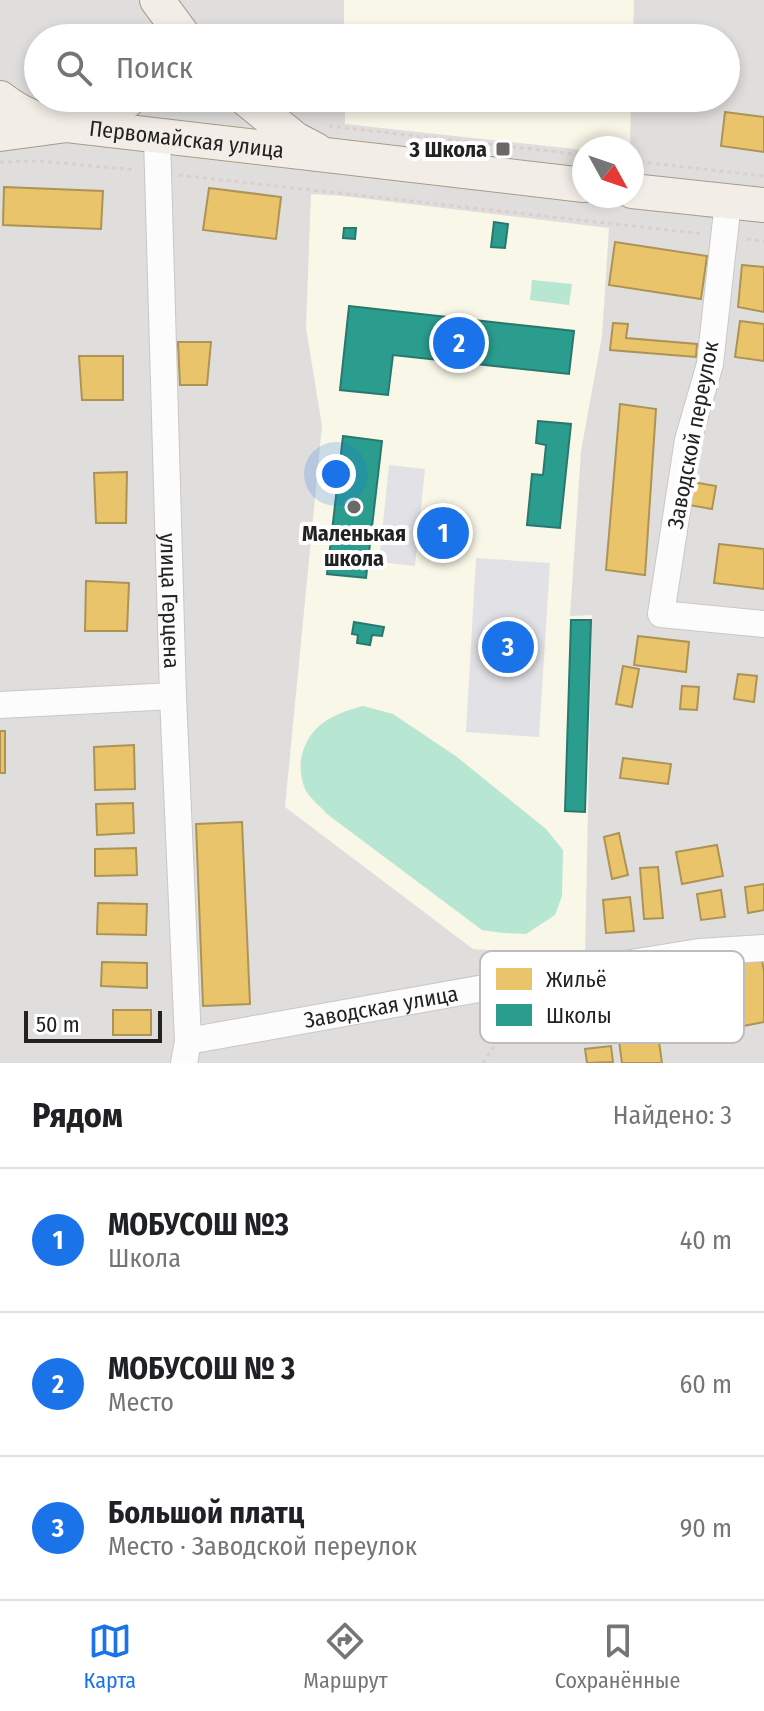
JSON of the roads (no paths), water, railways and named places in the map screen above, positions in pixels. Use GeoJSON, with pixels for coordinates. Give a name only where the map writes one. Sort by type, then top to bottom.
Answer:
{"type":"FeatureCollection","features":[{"type":"Feature","properties":{"kind":"main road"},"geometry":{"type":"LineString","coordinates":[[155,0],[158,24]]}},
{"type":"Feature","properties":{"kind":"main road"},"geometry":{"type":"LineString","coordinates":[[155,0],[174,24]]}},
{"type":"Feature","properties":{"kind":"main road"},"geometry":{"type":"LineString","coordinates":[[0,98],[19,113],[42,122],[67,125],[92,121],[111,112]]}},
{"type":"Feature","properties":{"kind":"main road","name":"Первомайская улица"},"geometry":{"type":"LineString","coordinates":[[262,112],[295,139],[322,140],[572,183]]}},
{"type":"Feature","properties":{"kind":"main road","name":"Первомайская улица"},"geometry":{"type":"LineString","coordinates":[[0,134],[67,125],[157,137],[322,140]]}},
{"type":"Feature","properties":{"kind":"main road"},"geometry":{"type":"LineString","coordinates":[[644,192],[764,205]]}},
{"type":"Feature","properties":{"kind":"street","name":"улица Герцена"},"geometry":{"type":"LineString","coordinates":[[157,137],[186,1052]]}},
{"type":"Feature","properties":{"kind":"street","name":"Заводской переулок"},"geometry":{"type":"LineString","coordinates":[[728,202],[710,364],[688,440],[661,614],[764,624]]}},
{"type":"Feature","properties":{"kind":"street"},"geometry":{"type":"LineString","coordinates":[[0,705],[173,696]]}},
{"type":"Feature","properties":{"kind":"street","name":"Заводская улица"},"geometry":{"type":"LineString","coordinates":[[715,951],[764,948]]}},
{"type":"Feature","properties":{"kind":"street","name":"Заводская улица"},"geometry":{"type":"LineString","coordinates":[[186,1052],[480,990]]}},
{"type":"Feature","properties":{"kind":"place","name":"3 Школа"},"geometry":{"type":"Point","coordinates":[503,149]}},
{"type":"Feature","properties":{"kind":"place","name":"МОБУСОШ № 3"},"geometry":{"type":"Point","coordinates":[459,343]}},
{"type":"Feature","properties":{"kind":"place","name":"Маленькая школа"},"geometry":{"type":"Point","coordinates":[354,507]}},
{"type":"Feature","properties":{"kind":"place","name":"МОБУСОШ №3"},"geometry":{"type":"Point","coordinates":[443,533]}},
{"type":"Feature","properties":{"kind":"place","name":"Большой платц"},"geometry":{"type":"Point","coordinates":[508,647]}}]}
